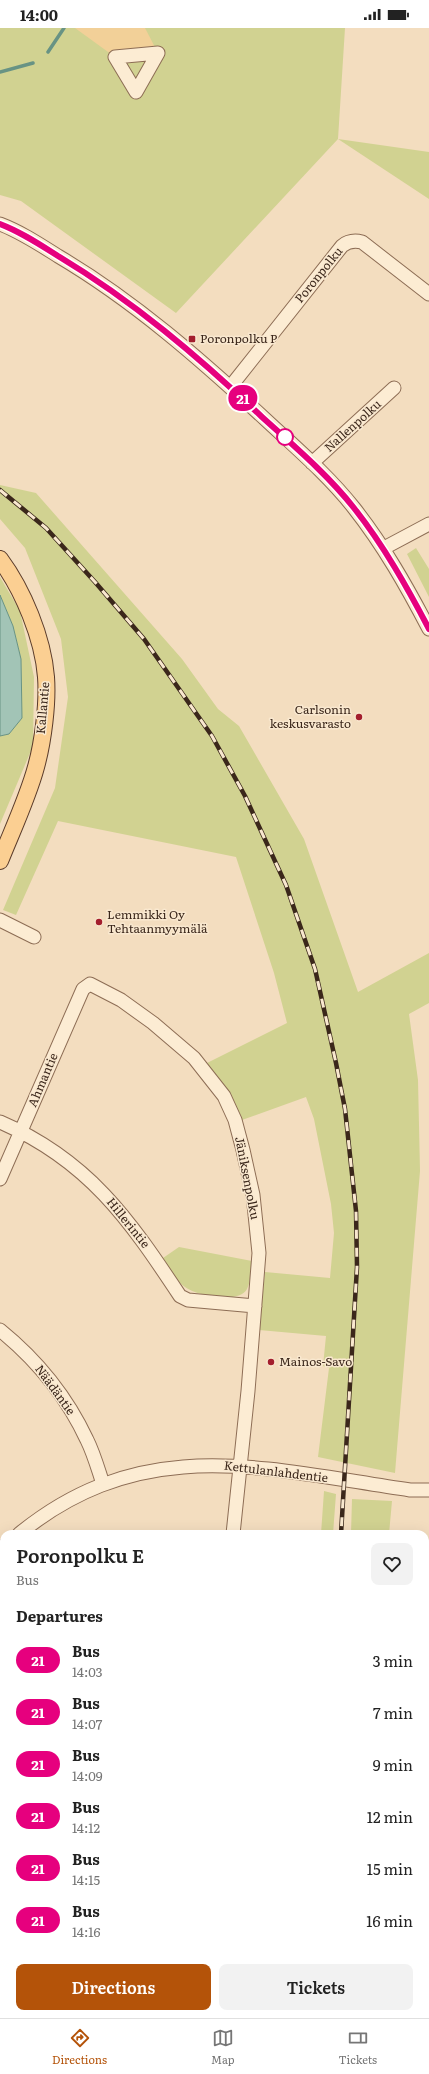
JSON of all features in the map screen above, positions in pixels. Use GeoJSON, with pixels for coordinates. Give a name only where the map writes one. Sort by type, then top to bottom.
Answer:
{"type":"FeatureCollection","features":[{"type":"Feature","properties":{"kind":"main road","name":"Kallantie"},"geometry":{"type":"LineString","coordinates":[[0,559],[24,598],[40,647],[46,677],[44,719],[36,767],[0,861]]}},
{"type":"Feature","properties":{"kind":"street"},"geometry":{"type":"LineString","coordinates":[[0,224],[15,230],[72,264],[119,296],[186,348],[230,386],[312,463],[354,507],[384,548],[429,629]]}},
{"type":"Feature","properties":{"kind":"street","name":"Poronpolku"},"geometry":{"type":"LineString","coordinates":[[230,386],[337,252],[346,243],[356,241],[362,242],[429,294]]}},
{"type":"Feature","properties":{"kind":"street","name":"Nallenpolku"},"geometry":{"type":"LineString","coordinates":[[312,463],[394,388]]}},
{"type":"Feature","properties":{"kind":"street"},"geometry":{"type":"LineString","coordinates":[[384,548],[429,524]]}},
{"type":"Feature","properties":{"kind":"street"},"geometry":{"type":"LineString","coordinates":[[0,920],[34,937]]}},
{"type":"Feature","properties":{"kind":"street","name":"Ahmantie"},"geometry":{"type":"LineString","coordinates":[[0,1179],[83,989],[90,984]]}},
{"type":"Feature","properties":{"kind":"street","name":"Jäniksenpolku"},"geometry":{"type":"LineString","coordinates":[[90,984],[121,1000],[153,1023],[194,1058],[224,1096],[235,1120],[253,1195],[259,1253],[233,1530]]}},
{"type":"Feature","properties":{"kind":"street","name":"Hillerintie"},"geometry":{"type":"LineString","coordinates":[[0,1122],[22,1131],[62,1156],[88,1178],[118,1207],[140,1236],[180,1296],[188,1300],[255,1306]]}},
{"type":"Feature","properties":{"kind":"street","name":"Näädäntie"},"geometry":{"type":"LineString","coordinates":[[0,1330],[20,1346],[38,1365],[70,1408],[88,1441],[103,1484]]}},
{"type":"Feature","properties":{"kind":"street","name":"Kettulanlahdentie"},"geometry":{"type":"LineString","coordinates":[[24,1530],[44,1514],[81,1493],[135,1474],[173,1467],[240,1466],[410,1490],[429,1490]]}},
{"type":"Feature","properties":{"kind":"green space"},"geometry":{"type":"Polygon","coordinates":[[[0,28],[345,28],[338,139],[176,313],[21,201],[0,195],[0,28]]]}},
{"type":"Feature","properties":{"kind":"green space"},"geometry":{"type":"Polygon","coordinates":[[[338,139],[429,152],[429,199],[338,139]]]}},
{"type":"Feature","properties":{"kind":"green space"},"geometry":{"type":"Polygon","coordinates":[[[0,485],[36,493],[182,659],[218,709],[239,726],[304,839],[358,992],[429,953],[429,1003],[409,1014],[418,1080],[420,1171],[395,1473],[318,1457],[329,1368],[323,1366],[326,1336],[259,1330],[265,1272],[330,1278],[334,1233],[331,1204],[314,1119],[306,1097],[242,1120],[227,1090],[207,1063],[287,1023],[274,973],[236,857],[58,821],[16,915],[3,910],[55,788],[68,697],[61,639],[25,548],[0,519],[0,485]]]}},
{"type":"Feature","properties":{"kind":"green space"},"geometry":{"type":"Polygon","coordinates":[[[416,548],[429,569],[429,597],[407,554],[416,548]]]}},
{"type":"Feature","properties":{"kind":"green space"},"geometry":{"type":"Polygon","coordinates":[[[0,577],[20,611],[34,677],[33,746],[0,824],[0,736],[9,734],[22,718],[21,659],[13,626],[0,595],[0,577]]]}},
{"type":"Feature","properties":{"kind":"green space"},"geometry":{"type":"Polygon","coordinates":[[[179,1247],[252,1261],[247,1289],[243,1294],[236,1296],[218,1297],[208,1296],[185,1287],[176,1278],[163,1258],[179,1247]]]}},
{"type":"Feature","properties":{"kind":"green space"},"geometry":{"type":"Polygon","coordinates":[[[324,1491],[336,1494],[333,1530],[321,1530],[324,1491]]]}},
{"type":"Feature","properties":{"kind":"green space"},"geometry":{"type":"Polygon","coordinates":[[[352,1499],[392,1501],[389,1530],[351,1530],[352,1499]]]}},
{"type":"Feature","properties":{"kind":"sand"},"geometry":{"type":"Polygon","coordinates":[[[75,28],[145,28],[158,53],[115,57],[75,28]]]}},
{"type":"Feature","properties":{"kind":"shaded area"},"geometry":{"type":"Polygon","coordinates":[[[0,595],[13,626],[21,659],[22,718],[9,734],[0,736],[0,595]]]}},
{"type":"Feature","properties":{"kind":"waterway"},"geometry":{"type":"LineString","coordinates":[[48,52],[64,28]]}},
{"type":"Feature","properties":{"kind":"waterway"},"geometry":{"type":"LineString","coordinates":[[0,72],[33,63]]}},
{"type":"Feature","properties":{"kind":"railway"},"geometry":{"type":"LineString","coordinates":[[0,490],[46,528],[95,582],[144,639],[212,736],[245,796],[286,885],[315,969],[345,1109],[356,1211],[357,1267],[341,1530]]}},
{"type":"Feature","properties":{"kind":"bus line","name":"21"},"geometry":{"type":"LineString","coordinates":[[0,224],[15,230],[72,264],[119,296],[186,348],[256,410],[312,463],[354,507],[384,548],[429,629]]}},
{"type":"Feature","properties":{"kind":"place","name":"Poronpolku P"},"geometry":{"type":"Point","coordinates":[192,339]}},
{"type":"Feature","properties":{"kind":"place","name":"Carlsonin keskusvarasto"},"geometry":{"type":"Point","coordinates":[359,717]}},
{"type":"Feature","properties":{"kind":"place","name":"Lemmikki Oy Tehtaanmyymälä"},"geometry":{"type":"Point","coordinates":[99,922]}},
{"type":"Feature","properties":{"kind":"place","name":"Mainos-Savo"},"geometry":{"type":"Point","coordinates":[271,1362]}}]}
